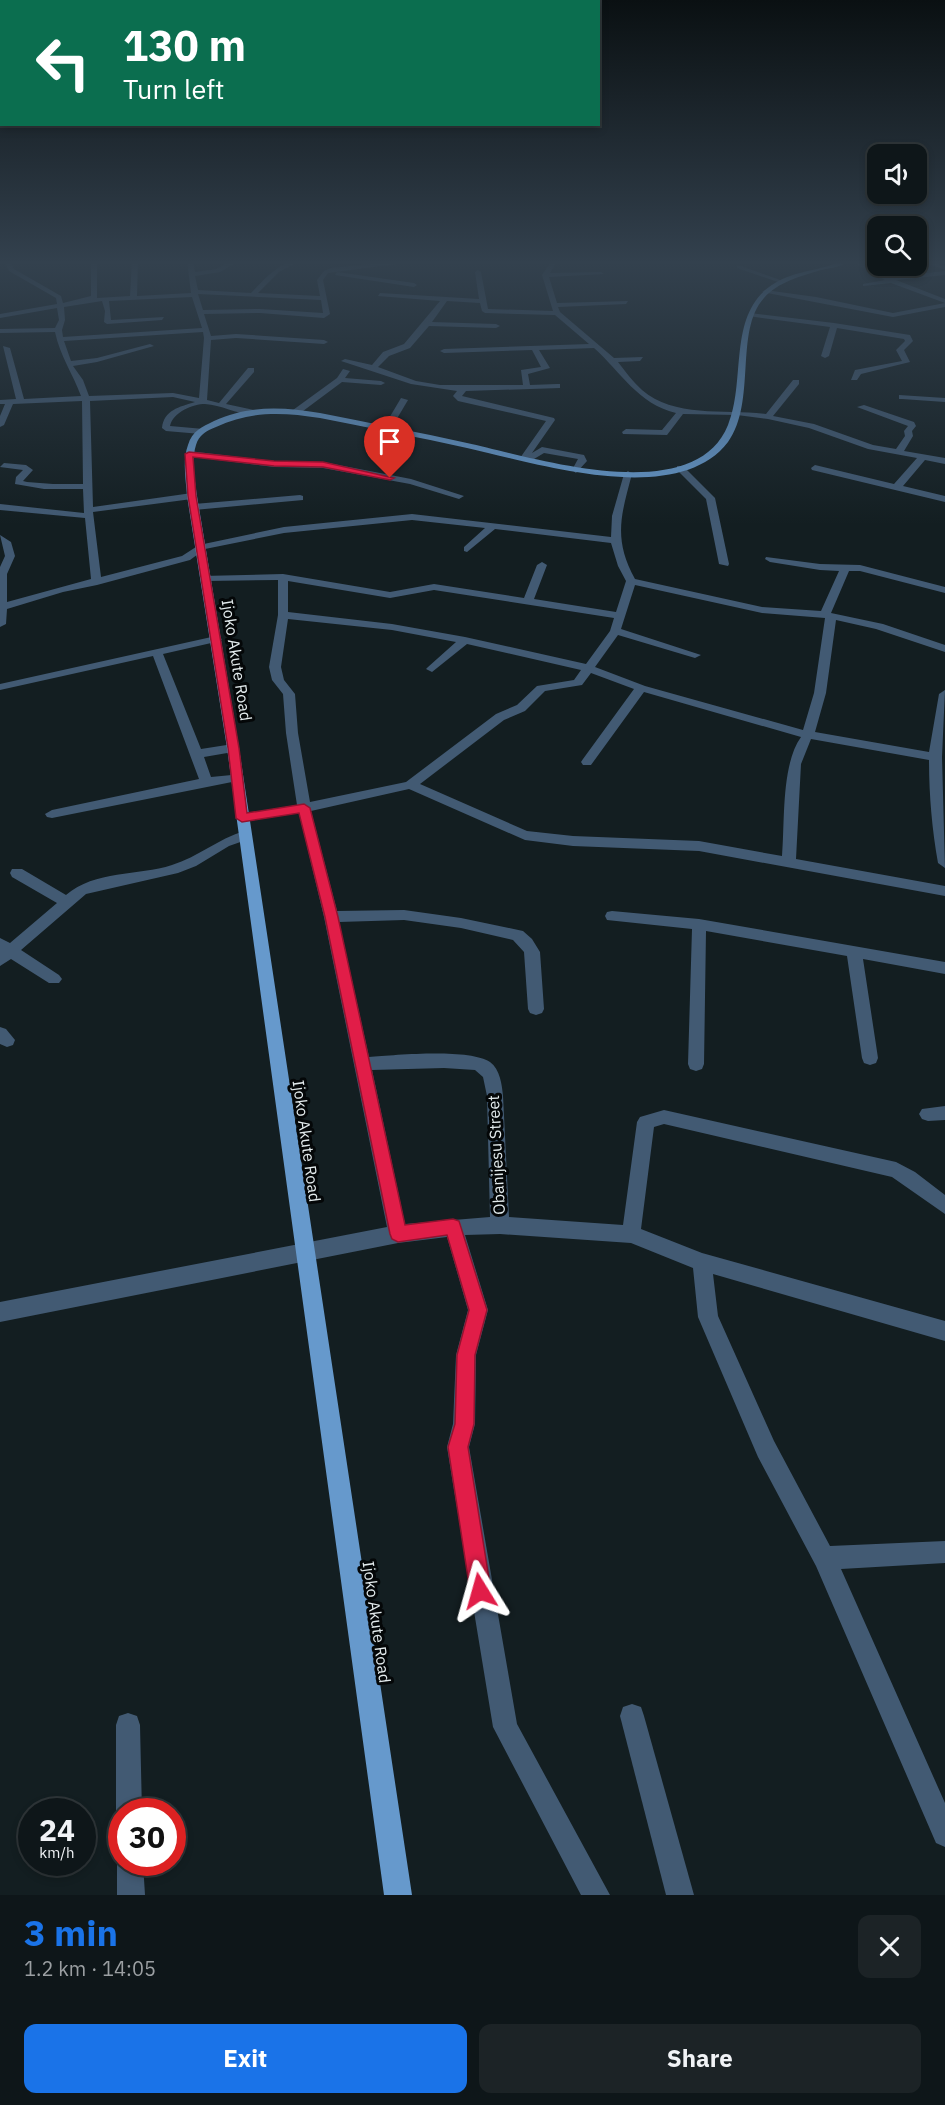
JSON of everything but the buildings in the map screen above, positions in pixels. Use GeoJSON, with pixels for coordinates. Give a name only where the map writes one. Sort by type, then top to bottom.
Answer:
{"type":"FeatureCollection","features":[{"type":"Feature","properties":{"kind":"main road"},"geometry":{"type":"LineString","coordinates":[[189,454],[201,430],[221,420],[251,412],[296,412],[576,470],[628,474],[680,468],[696,463],[720,447],[734,426],[746,348]]}},
{"type":"Feature","properties":{"kind":"main road","name":"Ijoko Akute Road"},"geometry":{"type":"LineString","coordinates":[[189,454],[193,501],[233,748],[398,1895]]}},
{"type":"Feature","properties":{"kind":"street"},"geometry":{"type":"LineString","coordinates":[[6,348],[21,402]]}},
{"type":"Feature","properties":{"kind":"street"},"geometry":{"type":"LineString","coordinates":[[63,348],[68,364],[79,380],[86,399],[88,513],[98,582]]}},
{"type":"Feature","properties":{"kind":"street"},"geometry":{"type":"LineString","coordinates":[[68,364],[97,360],[139,348]]}},
{"type":"Feature","properties":{"kind":"street"},"geometry":{"type":"LineString","coordinates":[[202,402],[206,348]]}},
{"type":"Feature","properties":{"kind":"street"},"geometry":{"type":"LineString","coordinates":[[373,368],[386,354],[400,348]]}},
{"type":"Feature","properties":{"kind":"street"},"geometry":{"type":"LineString","coordinates":[[444,351],[521,348]]}},
{"type":"Feature","properties":{"kind":"street"},"geometry":{"type":"LineString","coordinates":[[527,387],[524,372],[546,368],[534,348]]}},
{"type":"Feature","properties":{"kind":"street"},"geometry":{"type":"LineString","coordinates":[[600,348],[639,392],[664,408],[681,412],[737,413],[768,417],[810,426],[871,447],[945,461]]}},
{"type":"Feature","properties":{"kind":"street"},"geometry":{"type":"LineString","coordinates":[[825,356],[827,348]]}},
{"type":"Feature","properties":{"kind":"street"},"geometry":{"type":"LineString","coordinates":[[854,378],[858,372],[906,362],[900,350],[902,348]]}},
{"type":"Feature","properties":{"kind":"street"},"geometry":{"type":"LineString","coordinates":[[612,360],[640,360]]}},
{"type":"Feature","properties":{"kind":"street"},"geometry":{"type":"LineString","coordinates":[[345,361],[358,362],[424,385],[463,389],[557,386]]}},
{"type":"Feature","properties":{"kind":"street"},"geometry":{"type":"LineString","coordinates":[[221,405],[251,370]]}},
{"type":"Feature","properties":{"kind":"street"},"geometry":{"type":"LineString","coordinates":[[296,412],[340,380],[346,371]]}},
{"type":"Feature","properties":{"kind":"street"},"geometry":{"type":"LineString","coordinates":[[340,380],[381,383]]}},
{"type":"Feature","properties":{"kind":"street"},"geometry":{"type":"LineString","coordinates":[[768,417],[796,382]]}},
{"type":"Feature","properties":{"kind":"street"},"geometry":{"type":"LineString","coordinates":[[463,389],[457,396],[461,399],[551,420],[527,459]]}},
{"type":"Feature","properties":{"kind":"street"},"geometry":{"type":"LineString","coordinates":[[0,402],[173,395],[251,412]]}},
{"type":"Feature","properties":{"kind":"street"},"geometry":{"type":"LineString","coordinates":[[902,397],[945,400]]}},
{"type":"Feature","properties":{"kind":"street"},"geometry":{"type":"LineString","coordinates":[[386,430],[404,400]]}},
{"type":"Feature","properties":{"kind":"street"},"geometry":{"type":"LineString","coordinates":[[0,425],[10,402]]}},
{"type":"Feature","properties":{"kind":"street"},"geometry":{"type":"LineString","coordinates":[[201,430],[166,428],[166,420],[172,413],[182,408],[202,402]]}},
{"type":"Feature","properties":{"kind":"street"},"geometry":{"type":"LineString","coordinates":[[861,407],[912,426],[899,452]]}},
{"type":"Feature","properties":{"kind":"street"},"geometry":{"type":"LineString","coordinates":[[626,432],[664,433],[681,412]]}},
{"type":"Feature","properties":{"kind":"street"},"geometry":{"type":"LineString","coordinates":[[189,454],[274,464],[323,465],[411,482],[459,496]]}},
{"type":"Feature","properties":{"kind":"street"},"geometry":{"type":"LineString","coordinates":[[896,488],[923,457]]}},
{"type":"Feature","properties":{"kind":"street"},"geometry":{"type":"LineString","coordinates":[[4,466],[29,470],[20,477],[18,482],[56,488],[88,486]]}},
{"type":"Feature","properties":{"kind":"street"},"geometry":{"type":"LineString","coordinates":[[680,468],[710,498],[724,564]]}},
{"type":"Feature","properties":{"kind":"street"},"geometry":{"type":"LineString","coordinates":[[815,468],[945,500]]}},
{"type":"Feature","properties":{"kind":"street"},"geometry":{"type":"LineString","coordinates":[[628,474],[614,540],[620,563],[631,581],[762,610],[828,616],[879,626],[945,649]]}},
{"type":"Feature","properties":{"kind":"street"},"geometry":{"type":"LineString","coordinates":[[0,507],[88,513],[193,501],[300,498]]}},
{"type":"Feature","properties":{"kind":"street"},"geometry":{"type":"LineString","coordinates":[[1,608],[60,589],[98,582],[186,558],[202,547],[284,530],[357,524],[402,517],[614,540]]}},
{"type":"Feature","properties":{"kind":"street"},"geometry":{"type":"LineString","coordinates":[[467,549],[492,527]]}},
{"type":"Feature","properties":{"kind":"street"},"geometry":{"type":"LineString","coordinates":[[0,538],[8,544],[10,556],[3,574],[1,624]]}},
{"type":"Feature","properties":{"kind":"street"},"geometry":{"type":"LineString","coordinates":[[770,559],[860,568],[945,590]]}},
{"type":"Feature","properties":{"kind":"street"},"geometry":{"type":"LineString","coordinates":[[528,601],[542,565]]}},
{"type":"Feature","properties":{"kind":"street"},"geometry":{"type":"LineString","coordinates":[[789,862],[795,764],[801,746],[808,735],[820,693],[828,616],[846,568]]}},
{"type":"Feature","properties":{"kind":"street"},"geometry":{"type":"LineString","coordinates":[[206,578],[283,577],[390,595],[434,587],[621,616]]}},
{"type":"Feature","properties":{"kind":"street"},"geometry":{"type":"LineString","coordinates":[[283,577],[283,615],[275,667],[278,680],[289,694],[292,733],[304,808],[332,917],[398,1234]]}},
{"type":"Feature","properties":{"kind":"street"},"geometry":{"type":"LineString","coordinates":[[242,818],[304,808],[410,785],[500,717],[520,708],[541,688],[578,683],[615,631],[631,581]]}},
{"type":"Feature","properties":{"kind":"street"},"geometry":{"type":"LineString","coordinates":[[283,615],[392,627],[465,640],[587,668],[641,688],[808,735],[935,757]]}},
{"type":"Feature","properties":{"kind":"street"},"geometry":{"type":"LineString","coordinates":[[615,631],[695,655]]}},
{"type":"Feature","properties":{"kind":"street"},"geometry":{"type":"LineString","coordinates":[[0,687],[216,639]]}},
{"type":"Feature","properties":{"kind":"street"},"geometry":{"type":"LineString","coordinates":[[432,669],[465,640]]}},
{"type":"Feature","properties":{"kind":"street"},"geometry":{"type":"LineString","coordinates":[[157,653],[206,782]]}},
{"type":"Feature","properties":{"kind":"street"},"geometry":{"type":"LineString","coordinates":[[587,762],[641,688]]}},
{"type":"Feature","properties":{"kind":"street"},"geometry":{"type":"LineString","coordinates":[[945,694],[935,757],[945,863]]}},
{"type":"Feature","properties":{"kind":"street"},"geometry":{"type":"LineString","coordinates":[[197,754],[233,748]]}},
{"type":"Feature","properties":{"kind":"street"},"geometry":{"type":"LineString","coordinates":[[52,814],[237,777]]}},
{"type":"Feature","properties":{"kind":"street"},"geometry":{"type":"LineString","coordinates":[[410,785],[525,835],[573,841],[699,846],[945,891]]}},
{"type":"Feature","properties":{"kind":"street"},"geometry":{"type":"LineString","coordinates":[[54,979],[4,951],[68,903],[81,890],[99,884],[173,870],[191,864],[224,843],[244,836]]}},
{"type":"Feature","properties":{"kind":"street"},"geometry":{"type":"LineString","coordinates":[[17,873],[68,903]]}},
{"type":"Feature","properties":{"kind":"street"},"geometry":{"type":"LineString","coordinates":[[332,917],[404,915],[518,935],[528,943],[531,952],[536,1009]]}},
{"type":"Feature","properties":{"kind":"street"},"geometry":{"type":"LineString","coordinates":[[612,916],[699,924],[945,968]]}},
{"type":"Feature","properties":{"kind":"street"},"geometry":{"type":"LineString","coordinates":[[696,1064],[699,924]]}},
{"type":"Feature","properties":{"kind":"street"},"geometry":{"type":"LineString","coordinates":[[854,952],[870,1058]]}},
{"type":"Feature","properties":{"kind":"street","name":"Obanijesu Street"},"geometry":{"type":"LineString","coordinates":[[361,1064],[464,1062],[482,1065],[491,1076],[495,1096],[500,1225]]}},
{"type":"Feature","properties":{"kind":"street"},"geometry":{"type":"LineString","coordinates":[[632,1234],[646,1122],[664,1117],[896,1170],[910,1176],[922,1189],[945,1206]]}},
{"type":"Feature","properties":{"kind":"street"},"geometry":{"type":"LineString","coordinates":[[0,1312],[398,1234],[453,1227],[500,1225],[632,1234],[702,1262],[945,1331]]}},
{"type":"Feature","properties":{"kind":"street"},"geometry":{"type":"LineString","coordinates":[[453,1227],[478,1310],[466,1355],[464,1424],[458,1447],[505,1727],[596,1895]]}},
{"type":"Feature","properties":{"kind":"street"},"geometry":{"type":"LineString","coordinates":[[702,1262],[708,1317],[766,1449],[824,1558],[945,1834]]}},
{"type":"Feature","properties":{"kind":"street"},"geometry":{"type":"LineString","coordinates":[[824,1558],[945,1552]]}},
{"type":"Feature","properties":{"kind":"street"},"geometry":{"type":"LineString","coordinates":[[632,1716],[680,1895]]}},
{"type":"Feature","properties":{"kind":"street"},"geometry":{"type":"LineString","coordinates":[[128,1725],[129,1798]]}},
{"type":"Feature","properties":{"kind":"street"},"geometry":{"type":"LineString","coordinates":[[130,1876],[131,1895]]}},
{"type":"Feature","properties":{"kind":"route"},"geometry":{"type":"LineString","coordinates":[[390,478],[323,465],[274,464],[189,454],[192,496],[202,547],[209,608],[216,639],[242,818],[304,808],[332,917],[398,1234],[453,1227],[478,1310],[466,1355],[464,1424],[458,1447],[467,1493],[480,1591]]}}]}
